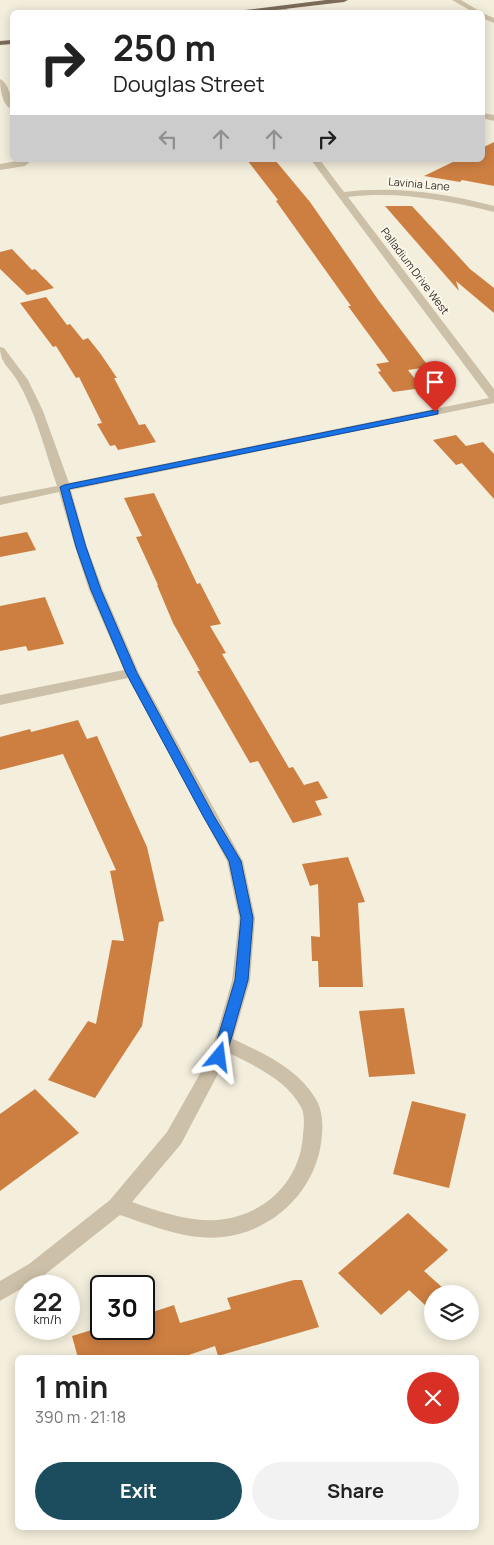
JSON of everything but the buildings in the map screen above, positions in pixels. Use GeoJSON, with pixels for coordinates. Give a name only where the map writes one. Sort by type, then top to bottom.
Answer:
{"type":"FeatureCollection","features":[{"type":"Feature","properties":{"kind":"main road"},"geometry":{"type":"LineString","coordinates":[[283,10],[344,0]]}},
{"type":"Feature","properties":{"kind":"street"},"geometry":{"type":"LineString","coordinates":[[456,0],[474,10]]}},
{"type":"Feature","properties":{"kind":"street"},"geometry":{"type":"LineString","coordinates":[[0,81],[4,96]]}},
{"type":"Feature","properties":{"kind":"street"},"geometry":{"type":"LineString","coordinates":[[0,167],[25,162]]}},
{"type":"Feature","properties":{"kind":"street","name":"Palladium Drive West"},"geometry":{"type":"LineString","coordinates":[[317,162],[494,399]]}},
{"type":"Feature","properties":{"kind":"street","name":"Lavinia Lane"},"geometry":{"type":"LineString","coordinates":[[342,195],[392,192],[424,194],[455,198],[494,209]]}},
{"type":"Feature","properties":{"kind":"street"},"geometry":{"type":"LineString","coordinates":[[0,350],[22,380],[37,411],[64,487],[81,547],[96,590],[132,673],[208,816],[235,861],[247,918],[241,980],[224,1043],[219,1057],[174,1138],[117,1206],[36,1270],[0,1292]]}},
{"type":"Feature","properties":{"kind":"street"},"geometry":{"type":"LineString","coordinates":[[0,501],[494,399]]}},
{"type":"Feature","properties":{"kind":"street"},"geometry":{"type":"LineString","coordinates":[[0,700],[132,673]]}},
{"type":"Feature","properties":{"kind":"street"},"geometry":{"type":"LineString","coordinates":[[117,1206],[176,1226],[225,1228],[253,1219],[276,1207],[295,1188],[310,1160],[313,1142],[310,1106],[284,1074],[224,1043]]}},
{"type":"Feature","properties":{"kind":"route"},"geometry":{"type":"LineString","coordinates":[[219,1057],[241,980],[247,918],[235,861],[208,816],[132,673],[96,590],[81,547],[64,487],[435,412]]}}]}
